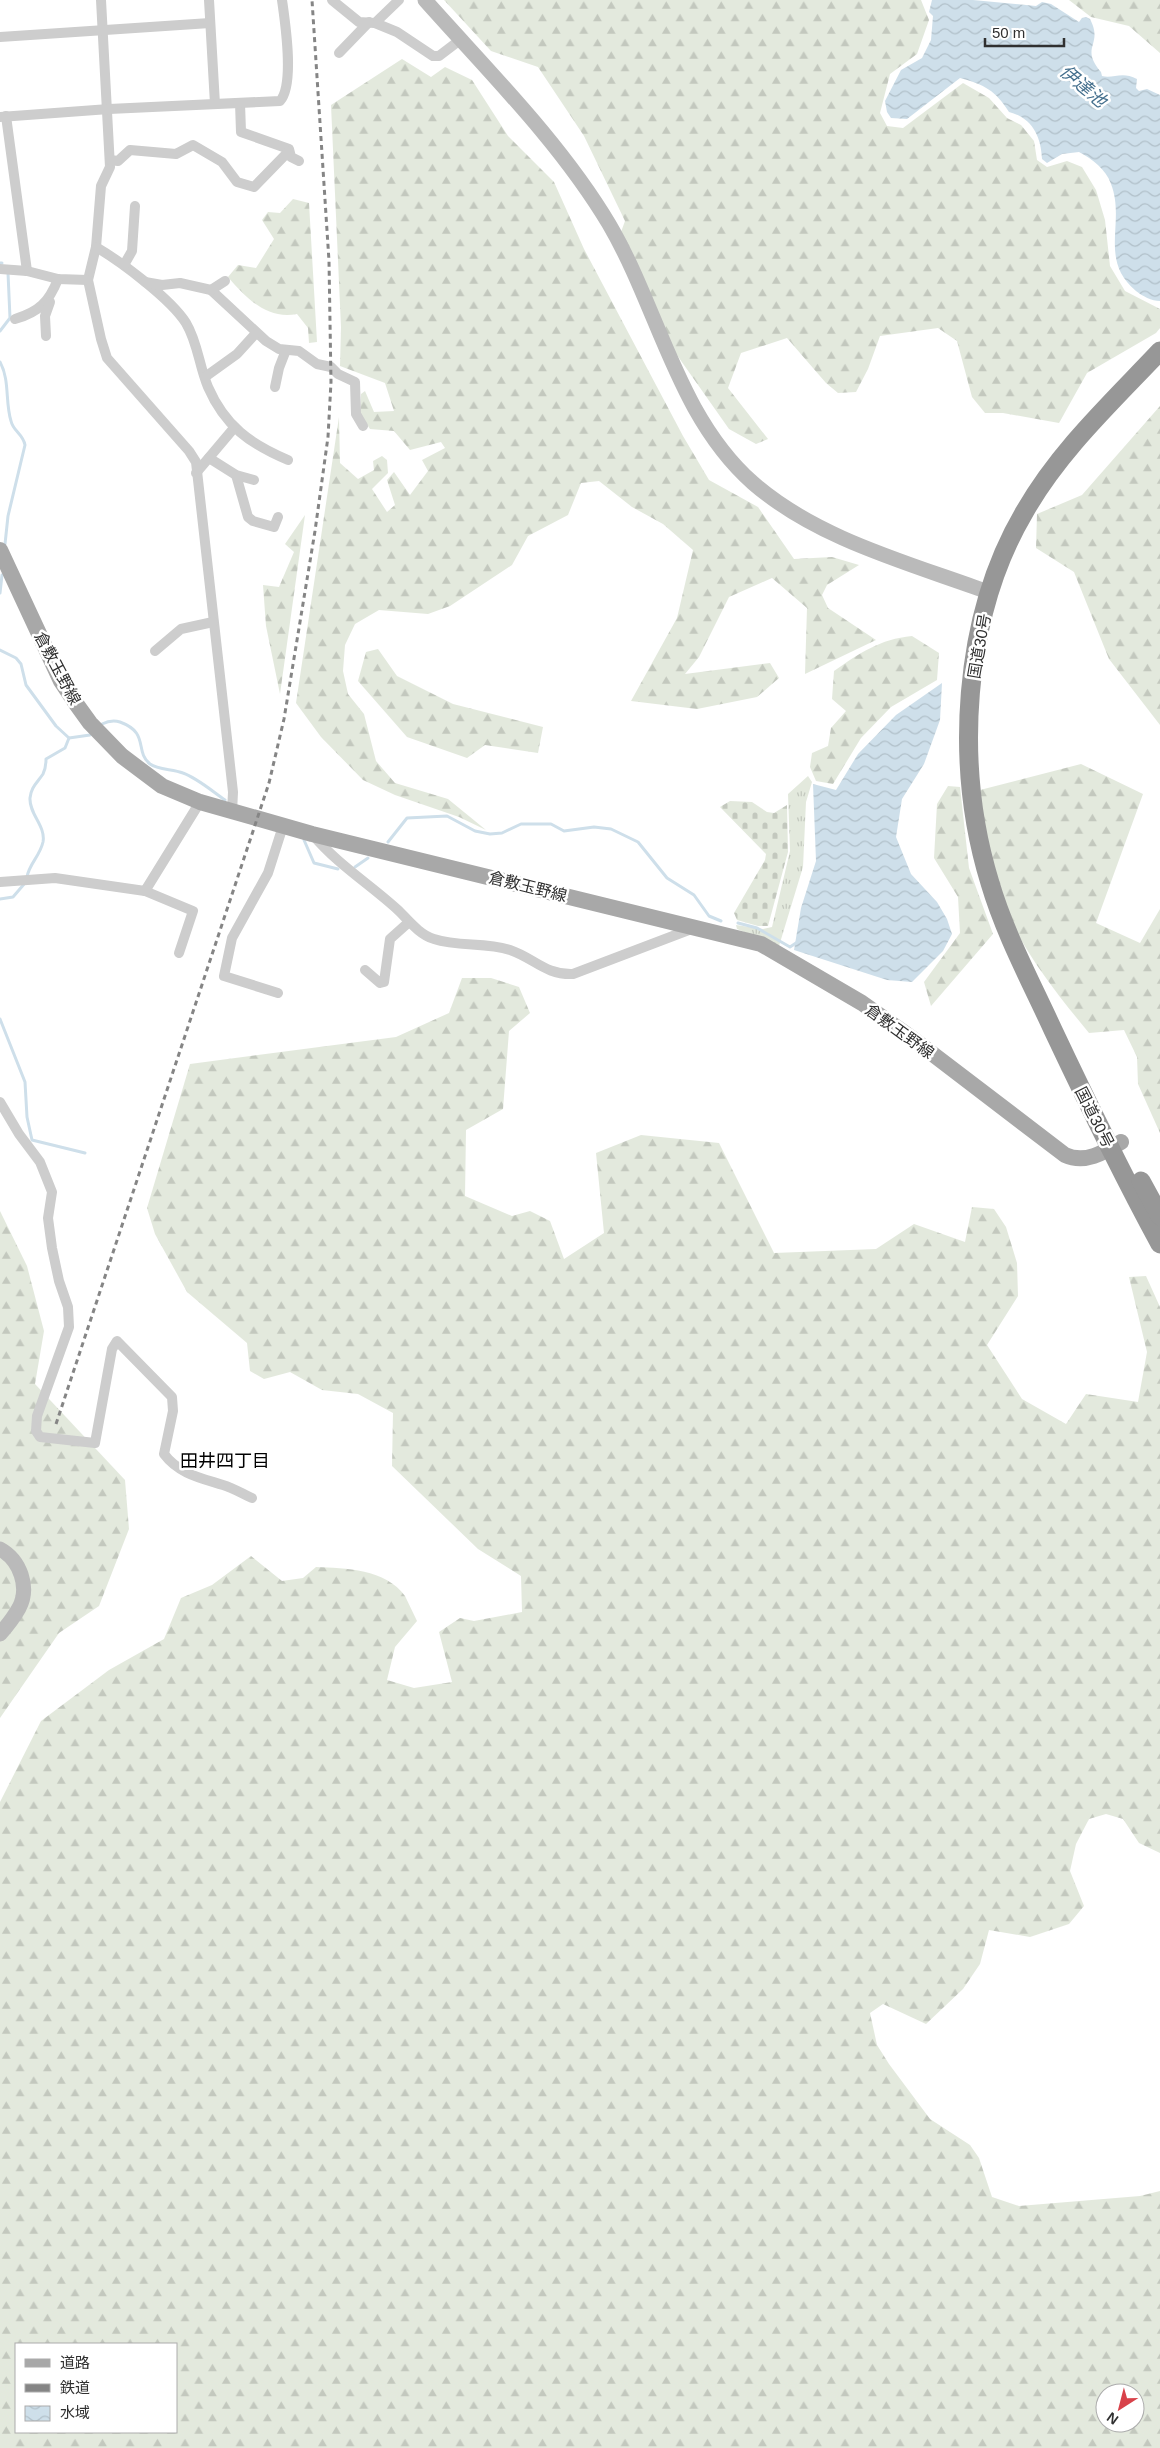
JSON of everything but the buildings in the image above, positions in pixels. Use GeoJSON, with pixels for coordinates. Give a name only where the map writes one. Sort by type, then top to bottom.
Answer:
{"type":"FeatureCollection","features":[{"type":"Feature","properties":{"kind":"highway","name":"国道30号"},"geometry":{"type":"LineString","coordinates":[[1160,351],[1094,420],[1045,480],[1010,539],[988,592],[970,694],[968,734],[972,804],[979,844],[1002,920],[1034,987],[1156,1220],[1160,1244]]}},
{"type":"Feature","properties":{"kind":"main road","name":"倉敷玉野線"},"geometry":{"type":"LineString","coordinates":[[2,559],[61,681],[90,724],[122,756],[162,786],[200,802],[312,834],[698,927],[761,944],[854,998],[913,1039],[1065,1155],[1082,1159],[1116,1145]]}},
{"type":"Feature","properties":{"kind":"street"},"geometry":{"type":"LineString","coordinates":[[102,0],[109,109],[110,167],[101,186],[96,247],[88,280],[107,358],[189,451],[196,462],[233,792],[232,812]]}},
{"type":"Feature","properties":{"kind":"street"},"geometry":{"type":"LineString","coordinates":[[209,0],[215,104]]}},
{"type":"Feature","properties":{"kind":"street"},"geometry":{"type":"LineString","coordinates":[[27,271],[3,117],[280,100],[286,90],[287,38],[282,0]]}},
{"type":"Feature","properties":{"kind":"street"},"geometry":{"type":"LineString","coordinates":[[332,0],[360,22],[372,23],[396,32],[433,56],[439,56],[460,40]]}},
{"type":"Feature","properties":{"kind":"street"},"geometry":{"type":"LineString","coordinates":[[339,53],[399,0]]}},
{"type":"Feature","properties":{"kind":"street"},"geometry":{"type":"LineString","coordinates":[[425,0],[557,150],[595,202],[626,256],[691,401],[704,425],[738,469],[773,499],[815,526],[988,592]]}},
{"type":"Feature","properties":{"kind":"street"},"geometry":{"type":"LineString","coordinates":[[0,37],[210,23]]}},
{"type":"Feature","properties":{"kind":"street"},"geometry":{"type":"LineString","coordinates":[[240,103],[241,132],[289,151],[292,157],[299,161]]}},
{"type":"Feature","properties":{"kind":"street"},"geometry":{"type":"LineString","coordinates":[[110,160],[118,161],[130,150],[176,154],[194,145],[222,162],[238,182],[254,187],[289,151]]}},
{"type":"Feature","properties":{"kind":"street"},"geometry":{"type":"LineString","coordinates":[[124,265],[132,251],[136,206]]}},
{"type":"Feature","properties":{"kind":"street"},"geometry":{"type":"LineString","coordinates":[[96,247],[124,265],[185,321],[192,336],[208,388],[234,428],[251,442],[288,460]]}},
{"type":"Feature","properties":{"kind":"street"},"geometry":{"type":"LineString","coordinates":[[0,269],[27,271],[58,279],[88,280]]}},
{"type":"Feature","properties":{"kind":"street"},"geometry":{"type":"LineString","coordinates":[[46,336],[45,316],[58,279]]}},
{"type":"Feature","properties":{"kind":"street"},"geometry":{"type":"LineString","coordinates":[[211,290],[225,281]]}},
{"type":"Feature","properties":{"kind":"street"},"geometry":{"type":"LineString","coordinates":[[144,282],[180,283],[211,290],[238,313],[256,333],[280,349],[299,351],[317,364],[331,367],[338,374],[355,382],[356,414],[363,426]]}},
{"type":"Feature","properties":{"kind":"street"},"geometry":{"type":"LineString","coordinates":[[15,319],[30,315],[43,306],[52,296]]}},
{"type":"Feature","properties":{"kind":"street"},"geometry":{"type":"LineString","coordinates":[[205,377],[237,354],[256,333]]}},
{"type":"Feature","properties":{"kind":"street"},"geometry":{"type":"LineString","coordinates":[[275,387],[279,368],[286,350]]}},
{"type":"Feature","properties":{"kind":"street"},"geometry":{"type":"LineString","coordinates":[[196,473],[234,428]]}},
{"type":"Feature","properties":{"kind":"street"},"geometry":{"type":"LineString","coordinates":[[209,458],[236,475],[254,480]]}},
{"type":"Feature","properties":{"kind":"street"},"geometry":{"type":"LineString","coordinates":[[236,475],[248,517],[253,521],[274,527],[278,517]]}},
{"type":"Feature","properties":{"kind":"street"},"geometry":{"type":"LineString","coordinates":[[155,651],[181,629],[213,622]]}},
{"type":"Feature","properties":{"kind":"street"},"geometry":{"type":"LineString","coordinates":[[145,891],[200,802]]}},
{"type":"Feature","properties":{"kind":"street"},"geometry":{"type":"LineString","coordinates":[[278,994],[224,976],[232,938],[268,873],[284,826]]}},
{"type":"Feature","properties":{"kind":"street"},"geometry":{"type":"LineString","coordinates":[[312,834],[336,859],[409,922],[433,939],[504,948],[518,953],[545,970],[559,975],[572,974],[698,927]]}},
{"type":"Feature","properties":{"kind":"street"},"geometry":{"type":"LineString","coordinates":[[0,882],[55,878],[145,891],[193,911],[179,953]]}},
{"type":"Feature","properties":{"kind":"street"},"geometry":{"type":"LineString","coordinates":[[366,970],[380,983],[384,982],[390,938],[409,922]]}},
{"type":"Feature","properties":{"kind":"street"},"geometry":{"type":"LineString","coordinates":[[0,1102],[19,1134],[40,1162],[52,1192],[48,1218],[52,1248],[59,1281],[68,1307],[69,1328],[37,1416],[36,1430],[40,1437],[95,1443],[112,1349],[118,1341],[172,1397],[173,1412],[164,1454],[169,1461],[199,1479],[224,1485],[252,1498]]}},
{"type":"Feature","properties":{"kind":"street"},"geometry":{"type":"LineString","coordinates":[[0,1549],[15,1561],[24,1590],[20,1607],[0,1634]]}},
{"type":"Feature","properties":{"kind":"green space"},"geometry":{"type":"Polygon","coordinates":[[[444,0],[921,0],[929,20],[917,54],[890,74],[880,113],[887,126],[903,128],[963,83],[989,98],[1007,118],[1021,125],[1034,141],[1037,160],[1047,167],[1067,161],[1082,167],[1096,190],[1105,220],[1110,266],[1125,291],[1160,309],[1160,328],[1156,333],[1087,373],[1059,423],[1003,413],[985,413],[972,397],[957,341],[938,328],[880,336],[868,369],[856,392],[838,393],[826,383],[787,338],[741,353],[728,388],[768,439],[756,444],[729,429],[672,348],[621,232],[625,221],[584,136],[538,67],[491,51],[444,0]]]}},
{"type":"Feature","properties":{"kind":"green space"},"geometry":{"type":"Polygon","coordinates":[[[1069,0],[1160,0],[1160,53],[1129,26],[1091,17],[1069,0]]]}},
{"type":"Feature","properties":{"kind":"green space"},"geometry":{"type":"Polygon","coordinates":[[[402,59],[431,77],[445,67],[472,80],[508,136],[554,182],[584,249],[683,436],[709,480],[758,507],[794,559],[832,557],[859,565],[827,585],[822,595],[828,608],[876,640],[805,674],[807,608],[772,578],[729,597],[699,657],[685,674],[770,663],[779,678],[757,697],[697,709],[631,701],[677,618],[693,550],[663,524],[632,507],[599,481],[581,483],[568,515],[528,536],[512,565],[450,606],[428,614],[379,610],[355,624],[345,645],[343,671],[348,694],[364,714],[376,761],[395,783],[448,799],[486,830],[459,817],[395,795],[363,780],[321,737],[296,703],[339,417],[340,463],[358,479],[374,470],[373,461],[382,456],[387,460],[388,473],[372,489],[387,512],[395,505],[387,480],[394,472],[410,495],[428,471],[422,460],[445,448],[441,442],[410,450],[394,431],[370,429],[360,414],[361,394],[365,391],[374,412],[394,411],[385,383],[340,366],[341,327],[331,105],[402,59]]]}},
{"type":"Feature","properties":{"kind":"green space"},"geometry":{"type":"Polygon","coordinates":[[[293,199],[309,203],[317,342],[309,343],[308,328],[297,314],[276,314],[258,306],[228,277],[238,265],[256,268],[274,239],[262,220],[268,212],[280,213],[293,199]]]}},
{"type":"Feature","properties":{"kind":"green space"},"geometry":{"type":"Polygon","coordinates":[[[1160,406],[1160,725],[1109,659],[1074,572],[1036,548],[1037,514],[1082,495],[1160,406]]]}},
{"type":"Feature","properties":{"kind":"green space"},"geometry":{"type":"Polygon","coordinates":[[[305,515],[280,694],[266,626],[263,585],[279,587],[294,552],[285,544],[305,515]]]}},
{"type":"Feature","properties":{"kind":"green space"},"geometry":{"type":"Polygon","coordinates":[[[912,636],[939,653],[937,680],[891,707],[861,738],[833,784],[816,781],[810,767],[812,753],[828,746],[831,728],[846,711],[832,699],[834,671],[871,648],[890,640],[912,636]]]}},
{"type":"Feature","properties":{"kind":"green space"},"geometry":{"type":"Polygon","coordinates":[[[378,649],[397,676],[453,704],[543,727],[538,753],[485,745],[467,758],[407,737],[358,681],[366,652],[378,649]]]}},
{"type":"Feature","properties":{"kind":"green space"},"geometry":{"type":"Polygon","coordinates":[[[1081,764],[1143,794],[1096,923],[1140,943],[1160,909],[1160,1133],[1138,1084],[1137,1057],[1124,1030],[1089,1033],[1054,989],[1022,942],[999,895],[991,866],[980,790],[1081,764]]]}},
{"type":"Feature","properties":{"kind":"green space"},"geometry":{"type":"Polygon","coordinates":[[[808,776],[812,782],[806,802],[803,867],[779,946],[737,929],[736,925],[763,929],[772,927],[790,851],[788,794],[808,776]]]}},
{"type":"Feature","properties":{"kind":"green space"},"geometry":{"type":"Polygon","coordinates":[[[948,786],[960,787],[969,868],[993,934],[931,1006],[924,982],[960,933],[958,897],[934,858],[937,804],[948,786]]]}},
{"type":"Feature","properties":{"kind":"green space"},"geometry":{"type":"Polygon","coordinates":[[[730,801],[752,802],[767,812],[774,813],[787,805],[788,852],[768,926],[758,926],[737,920],[734,913],[765,860],[766,854],[720,807],[730,801]]]}},
{"type":"Feature","properties":{"kind":"green space"},"geometry":{"type":"Polygon","coordinates":[[[462,978],[491,978],[519,987],[530,1013],[509,1031],[503,1109],[466,1130],[465,1196],[512,1216],[530,1211],[550,1221],[564,1259],[604,1233],[596,1153],[641,1135],[719,1143],[774,1253],[876,1249],[914,1224],[965,1242],[972,1207],[994,1209],[1006,1227],[1017,1263],[1018,1296],[987,1345],[1022,1399],[1066,1424],[1086,1394],[1138,1402],[1147,1352],[1129,1277],[1146,1276],[1160,1307],[1160,1853],[1139,1843],[1123,1819],[1106,1814],[1089,1819],[1076,1844],[1070,1871],[1084,1906],[1069,1924],[1030,1937],[989,1930],[980,1964],[963,1989],[926,2024],[883,2004],[870,2013],[877,2045],[889,2064],[930,2119],[970,2145],[979,2158],[992,2197],[1019,2206],[1140,2196],[1160,2191],[1160,2448],[0,2448],[0,1802],[41,1721],[109,1670],[164,1639],[181,1598],[212,1585],[251,1556],[282,1581],[303,1578],[316,1567],[327,1567],[352,1569],[376,1575],[397,1587],[405,1596],[417,1621],[395,1647],[387,1680],[414,1688],[452,1682],[439,1632],[460,1618],[474,1621],[522,1612],[521,1576],[478,1549],[392,1466],[393,1413],[358,1394],[322,1390],[290,1372],[264,1379],[250,1371],[247,1343],[187,1292],[155,1234],[147,1208],[190,1064],[396,1037],[449,1013],[462,978]]]}},
{"type":"Feature","properties":{"kind":"green space"},"geometry":{"type":"Polygon","coordinates":[[[0,1211],[27,1266],[44,1331],[35,1384],[125,1480],[129,1529],[99,1606],[59,1633],[0,1718],[0,1211]]]}},
{"type":"Feature","properties":{"kind":"water","name":"伊達池"},"geometry":{"type":"Polygon","coordinates":[[[932,0],[973,0],[1036,6],[1042,2],[1051,4],[1079,22],[1082,18],[1086,17],[1090,19],[1094,28],[1092,57],[1102,76],[1122,75],[1132,77],[1137,79],[1136,88],[1139,91],[1147,89],[1160,95],[1160,301],[1147,298],[1136,291],[1125,279],[1118,266],[1115,253],[1115,198],[1109,179],[1102,169],[1094,161],[1079,152],[1062,154],[1047,163],[1042,159],[1040,143],[1034,129],[1024,119],[1009,112],[999,98],[989,89],[960,78],[907,119],[891,118],[887,112],[885,101],[901,70],[922,58],[931,40],[933,16],[929,12],[932,0]]]}},
{"type":"Feature","properties":{"kind":"water"},"geometry":{"type":"Polygon","coordinates":[[[942,683],[940,720],[924,764],[902,799],[896,837],[911,874],[937,902],[947,919],[952,934],[943,951],[912,982],[887,980],[794,950],[801,908],[816,861],[813,784],[836,790],[858,754],[896,715],[942,683]]]}},
{"type":"Feature","properties":{"kind":"waterway"},"geometry":{"type":"LineString","coordinates":[[0,331],[10,318],[8,273]]}},
{"type":"Feature","properties":{"kind":"waterway"},"geometry":{"type":"LineString","coordinates":[[0,362],[5,376],[11,421],[25,445],[8,516],[5,544]]}},
{"type":"Feature","properties":{"kind":"waterway"},"geometry":{"type":"LineString","coordinates":[[0,593],[2,575]]}},
{"type":"Feature","properties":{"kind":"waterway"},"geometry":{"type":"LineString","coordinates":[[0,650],[16,658],[21,664],[26,685],[56,726],[69,738],[65,748],[46,759],[44,772],[31,794],[30,804],[40,825],[43,842],[27,877]]}},
{"type":"Feature","properties":{"kind":"waterway"},"geometry":{"type":"LineString","coordinates":[[102,724],[116,721],[129,726],[135,731],[145,759],[150,764],[188,775],[225,800]]}},
{"type":"Feature","properties":{"kind":"waterway"},"geometry":{"type":"LineString","coordinates":[[69,738],[90,735]]}},
{"type":"Feature","properties":{"kind":"waterway"},"geometry":{"type":"LineString","coordinates":[[388,842],[407,818],[447,816],[475,831],[490,834],[502,833],[521,824],[551,824],[564,831],[594,827],[611,829],[638,842],[667,878],[694,895],[709,916],[721,921]]}},
{"type":"Feature","properties":{"kind":"waterway"},"geometry":{"type":"LineString","coordinates":[[304,840],[314,863],[338,869]]}},
{"type":"Feature","properties":{"kind":"waterway"},"geometry":{"type":"LineString","coordinates":[[355,867],[368,858]]}},
{"type":"Feature","properties":{"kind":"waterway"},"geometry":{"type":"LineString","coordinates":[[0,899],[13,897],[25,883]]}},
{"type":"Feature","properties":{"kind":"waterway"},"geometry":{"type":"LineString","coordinates":[[738,923],[757,928],[790,947],[799,941]]}},
{"type":"Feature","properties":{"kind":"waterway"},"geometry":{"type":"LineString","coordinates":[[0,1019],[25,1082],[27,1117],[32,1140],[85,1153]]}},
{"type":"Feature","properties":{"kind":"railway"},"geometry":{"type":"LineString","coordinates":[[56,1424],[269,783],[284,719],[315,531],[328,437],[331,382],[329,261],[312,0]]}},
{"type":"Feature","properties":{"kind":"district","name":"田井四丁目"},"geometry":{"type":"Point","coordinates":[225,1461]}}]}
